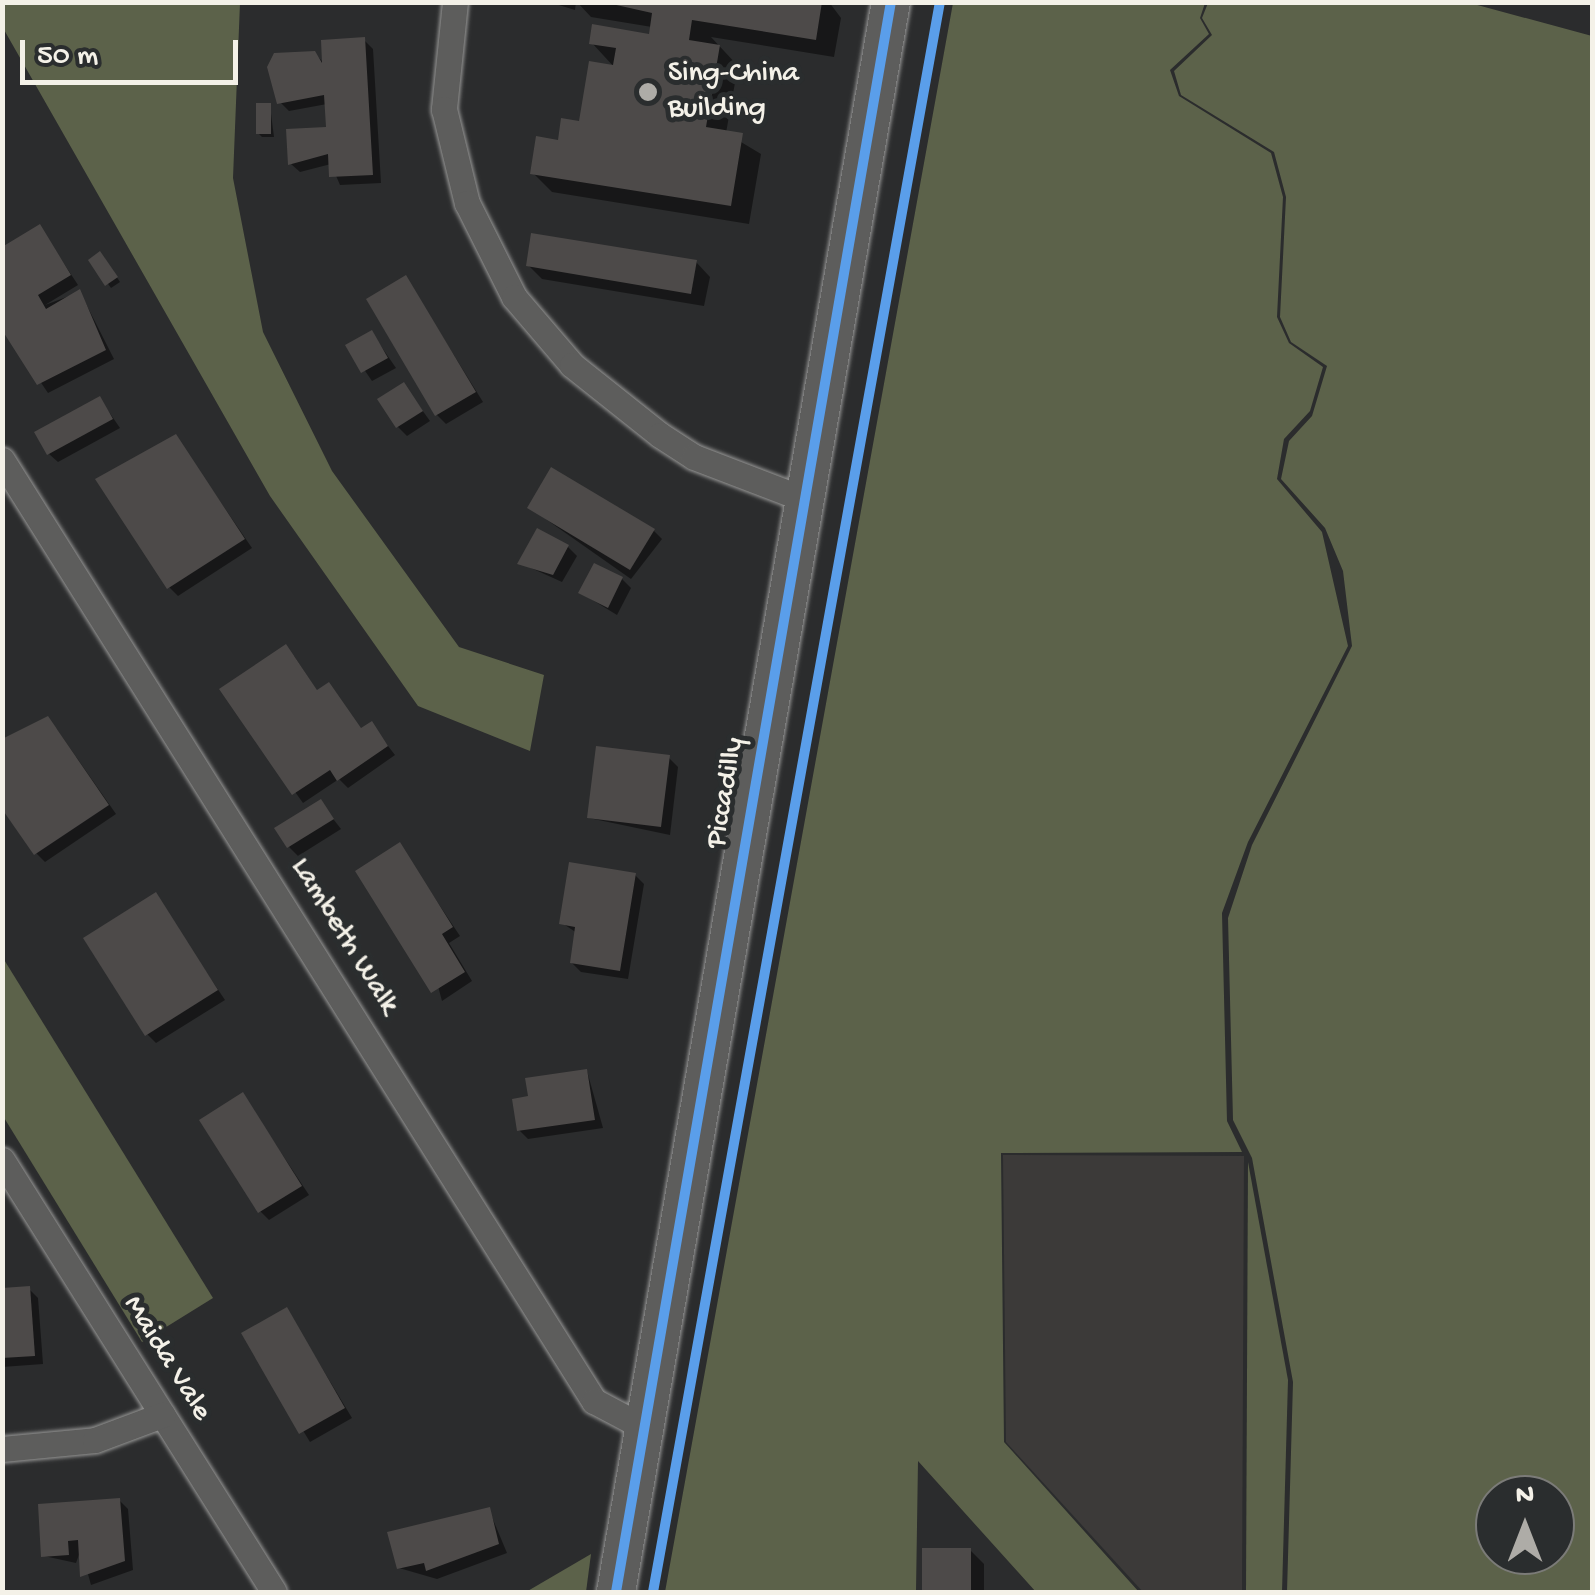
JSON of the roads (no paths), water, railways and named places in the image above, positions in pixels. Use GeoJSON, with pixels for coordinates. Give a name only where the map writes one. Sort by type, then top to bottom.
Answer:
{"type":"FeatureCollection","features":[{"type":"Feature","properties":{"kind":"street"},"geometry":{"type":"LineString","coordinates":[[456,2],[444,109],[467,202],[514,297],[572,365],[660,435],[804,499]]}},
{"type":"Feature","properties":{"kind":"street","name":"Piccadilly"},"geometry":{"type":"LineString","coordinates":[[616,1592],[891,2]]}},
{"type":"Feature","properties":{"kind":"street","name":"Lambeth Walk"},"geometry":{"type":"LineString","coordinates":[[2,460],[594,1401],[644,1428]]}},
{"type":"Feature","properties":{"kind":"street","name":"Maida Vale"},"geometry":{"type":"LineString","coordinates":[[2,1160],[274,1592]]}},
{"type":"Feature","properties":{"kind":"street"},"geometry":{"type":"LineString","coordinates":[[2,1449],[95,1440],[162,1415]]}},
{"type":"Feature","properties":{"kind":"place","name":"Sing-China Building"},"geometry":{"type":"Point","coordinates":[648,92]}}]}
